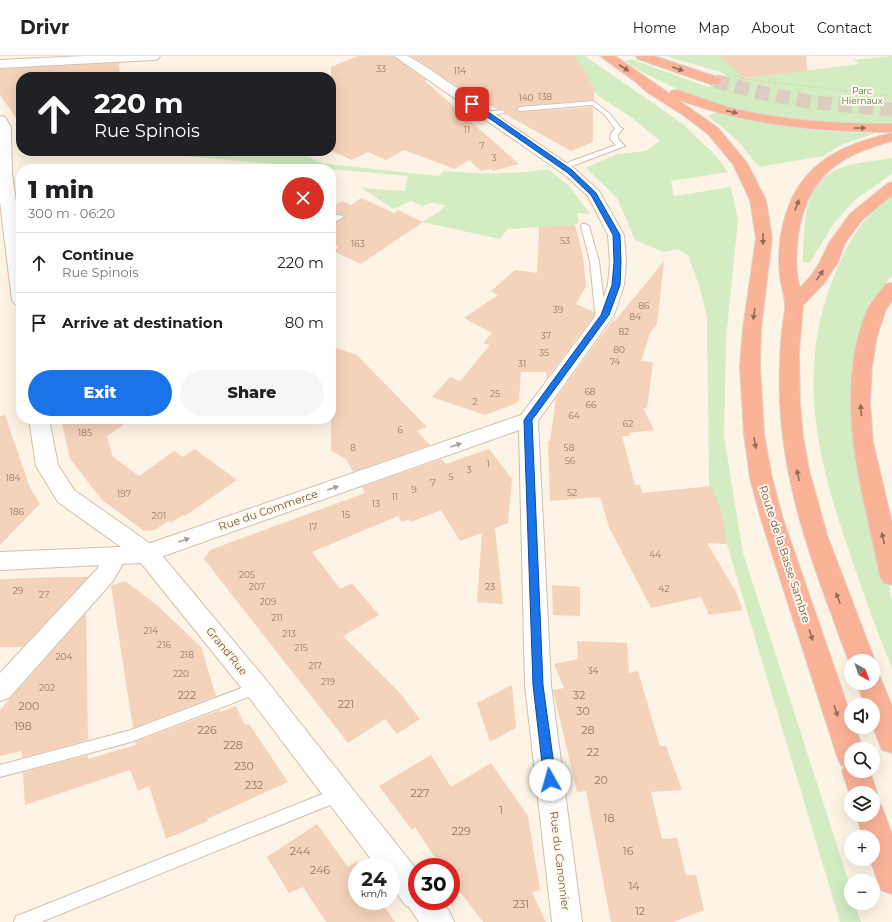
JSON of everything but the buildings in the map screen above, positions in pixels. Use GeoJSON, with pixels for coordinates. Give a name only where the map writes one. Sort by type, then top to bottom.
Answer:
{"type":"FeatureCollection","features":[{"type":"Feature","properties":{"kind":"highway"},"geometry":{"type":"LineString","coordinates":[[606,56],[641,79],[694,101],[726,111],[756,118],[825,127],[892,128]]}},
{"type":"Feature","properties":{"kind":"highway"},"geometry":{"type":"LineString","coordinates":[[642,56],[686,72],[715,80]]}},
{"type":"Feature","properties":{"kind":"highway","name":"Route de la Basse Sambre"},"geometry":{"type":"LineString","coordinates":[[641,79],[652,90],[688,112],[713,131],[740,163],[758,200],[764,238],[752,328],[750,366],[754,434],[761,478],[772,519],[846,742]]}},
{"type":"Feature","properties":{"kind":"highway"},"geometry":{"type":"LineString","coordinates":[[859,654],[817,543],[804,500],[796,461],[790,404],[791,334],[794,304],[788,273],[790,243],[795,208],[803,191],[828,162],[849,150],[892,137]]}},
{"type":"Feature","properties":{"kind":"highway"},"geometry":{"type":"LineString","coordinates":[[794,304],[818,279],[829,262],[837,243],[856,217],[892,187]]}},
{"type":"Feature","properties":{"kind":"highway"},"geometry":{"type":"LineString","coordinates":[[892,288],[877,309],[868,336],[862,366],[860,403],[863,442],[892,576]]}},
{"type":"Feature","properties":{"kind":"highway"},"geometry":{"type":"LineString","coordinates":[[873,690],[892,741]]}},
{"type":"Feature","properties":{"kind":"highway"},"geometry":{"type":"LineString","coordinates":[[873,822],[892,879]]}},
{"type":"Feature","properties":{"kind":"street"},"geometry":{"type":"LineString","coordinates":[[0,64],[154,56]]}},
{"type":"Feature","properties":{"kind":"street"},"geometry":{"type":"LineString","coordinates":[[400,56],[488,114],[564,167],[594,194],[616,235],[618,256],[616,285],[605,315],[528,420]]}},
{"type":"Feature","properties":{"kind":"street"},"geometry":{"type":"LineString","coordinates":[[1,125],[6,230],[16,277]]}},
{"type":"Feature","properties":{"kind":"street","name":"Rue du Commerce"},"geometry":{"type":"LineString","coordinates":[[0,561],[116,556],[147,553],[528,420]]}},
{"type":"Feature","properties":{"kind":"street","name":"Rue du Canonnier"},"geometry":{"type":"LineString","coordinates":[[528,420],[538,685],[567,922]]}},
{"type":"Feature","properties":{"kind":"street","name":"Grand'Rue"},"geometry":{"type":"LineString","coordinates":[[40,424],[47,466],[66,496],[147,553],[257,688],[408,883]]}},
{"type":"Feature","properties":{"kind":"street"},"geometry":{"type":"LineString","coordinates":[[0,690],[106,575],[116,556]]}},
{"type":"Feature","properties":{"kind":"street"},"geometry":{"type":"LineString","coordinates":[[429,910],[438,922]]}},
{"type":"Feature","properties":{"kind":"lane"},"geometry":{"type":"LineString","coordinates":[[520,109],[593,103],[616,123],[619,129],[615,133],[614,139],[620,146],[564,167]]}},
{"type":"Feature","properties":{"kind":"lane"},"geometry":{"type":"LineString","coordinates":[[488,114],[502,112]]}},
{"type":"Feature","properties":{"kind":"lane"},"geometry":{"type":"LineString","coordinates":[[336,219],[340,217]]}},
{"type":"Feature","properties":{"kind":"lane"},"geometry":{"type":"LineString","coordinates":[[586,226],[592,242],[601,321]]}},
{"type":"Feature","properties":{"kind":"lane"},"geometry":{"type":"LineString","coordinates":[[0,771],[131,736],[257,688]]}},
{"type":"Feature","properties":{"kind":"lane"},"geometry":{"type":"LineString","coordinates":[[22,922],[340,794]]}},
{"type":"Feature","properties":{"kind":"path"},"geometry":{"type":"LineString","coordinates":[[732,75],[745,79],[892,96]]}},
{"type":"Feature","properties":{"kind":"green space"},"geometry":{"type":"Polygon","coordinates":[[[538,56],[585,56],[683,124],[716,156],[728,172],[671,181],[674,196],[731,187],[738,220],[726,338],[724,436],[743,553],[846,874],[844,874],[844,910],[857,910],[861,922],[840,922],[709,484],[707,318],[700,288],[688,255],[678,249],[663,252],[635,240],[617,198],[586,168],[617,154],[646,151],[660,141],[631,117],[597,95],[591,86],[538,56]]]}},
{"type":"Feature","properties":{"kind":"green space","name":"Parc Hiernaux"},"geometry":{"type":"Polygon","coordinates":[[[666,56],[720,56],[745,78],[859,64],[853,60],[892,56],[892,125],[817,123],[734,109],[686,93],[644,73],[625,61],[631,59],[708,87],[726,76],[723,73],[666,56]]]}},
{"type":"Feature","properties":{"kind":"green space"},"geometry":{"type":"Polygon","coordinates":[[[717,112],[795,128],[834,132],[875,133],[843,144],[823,156],[759,167],[737,140],[708,116],[717,112]]]}},
{"type":"Feature","properties":{"kind":"green space"},"geometry":{"type":"Polygon","coordinates":[[[185,156],[306,156],[321,163],[330,164],[274,164],[185,156]]]}},
{"type":"Feature","properties":{"kind":"green space"},"geometry":{"type":"Polygon","coordinates":[[[892,158],[892,174],[855,200],[834,223],[810,263],[803,262],[806,214],[809,202],[820,182],[829,174],[843,167],[892,158]]]}},
{"type":"Feature","properties":{"kind":"green space"},"geometry":{"type":"Polygon","coordinates":[[[336,165],[438,176],[444,171],[496,173],[548,169],[570,187],[590,214],[577,213],[579,223],[574,225],[508,229],[500,239],[422,222],[440,211],[445,205],[431,203],[423,206],[411,201],[393,209],[362,188],[405,191],[408,176],[336,170],[336,165]]]}},
{"type":"Feature","properties":{"kind":"green space"},"geometry":{"type":"Polygon","coordinates":[[[892,195],[892,275],[869,304],[854,363],[851,387],[853,429],[866,493],[892,599],[892,668],[861,585],[829,489],[821,455],[816,422],[814,388],[815,354],[820,319],[834,276],[848,246],[861,225],[892,195]]]}},
{"type":"Feature","properties":{"kind":"tunnel"},"geometry":{"type":"LineString","coordinates":[[715,81],[767,94],[811,102],[892,110]]}},
{"type":"Feature","properties":{"kind":"route"},"geometry":{"type":"LineString","coordinates":[[472,104],[570,172],[594,194],[616,235],[618,262],[616,285],[605,315],[528,420],[538,685],[550,780]]}}]}
